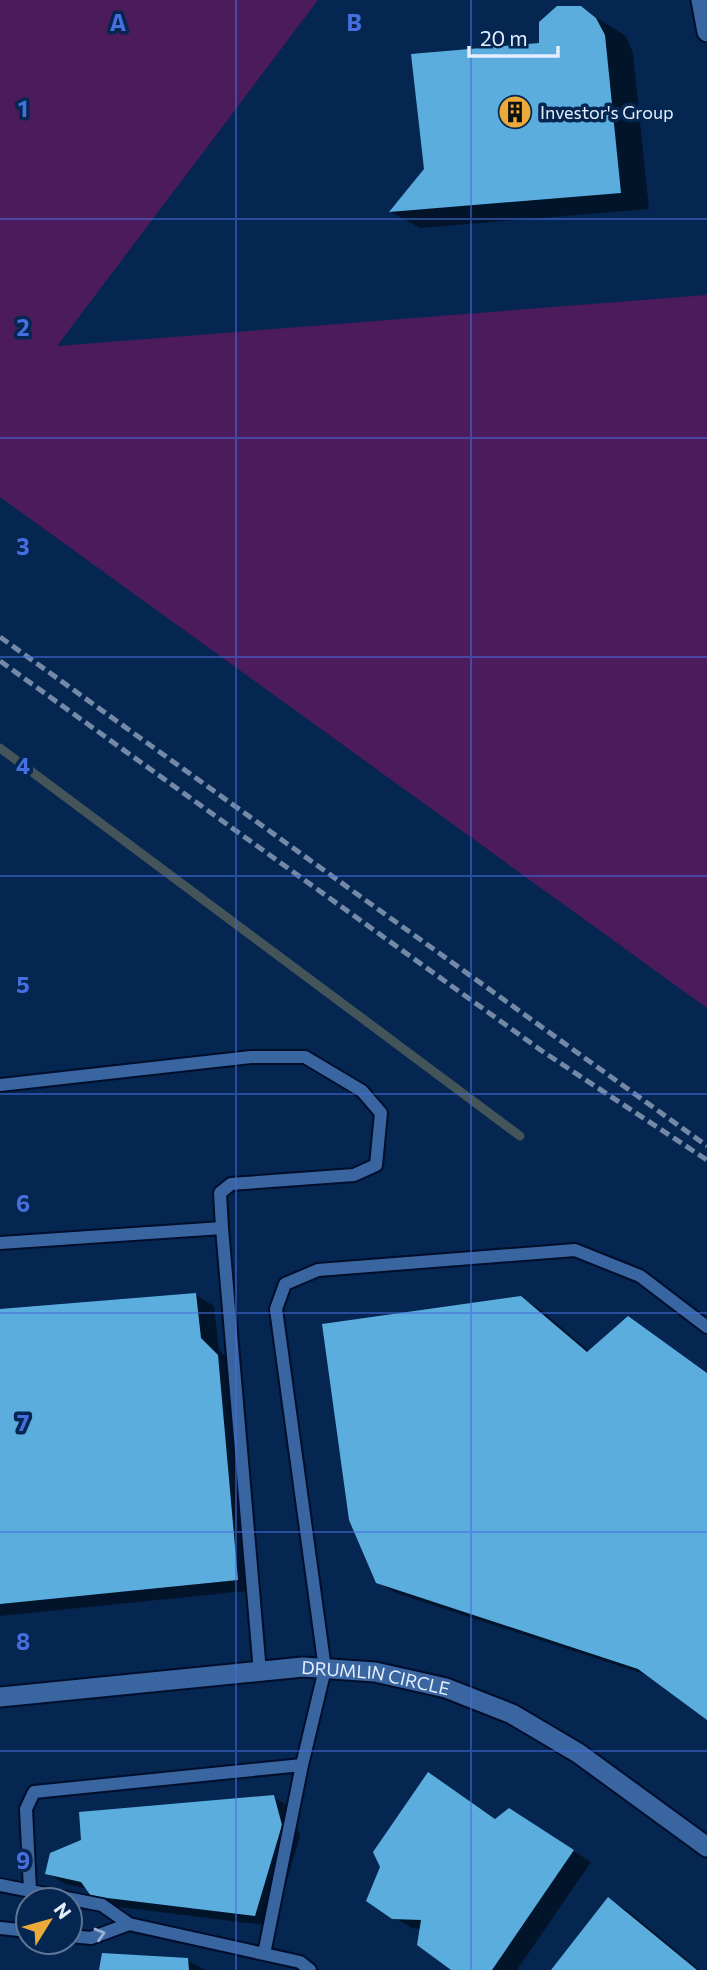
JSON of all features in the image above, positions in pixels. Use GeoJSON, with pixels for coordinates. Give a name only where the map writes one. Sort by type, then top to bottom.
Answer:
{"type":"FeatureCollection","features":[{"type":"Feature","properties":{"kind":"street"},"geometry":{"type":"LineString","coordinates":[[701,0],[707,32]]}},
{"type":"Feature","properties":{"kind":"street","name":"DRUMLIN CIRCLE"},"geometry":{"type":"LineString","coordinates":[[0,1697],[303,1667],[375,1672],[446,1688],[513,1714],[578,1753],[707,1847]]}},
{"type":"Feature","properties":{"kind":"lane"},"geometry":{"type":"LineString","coordinates":[[0,1085],[251,1057],[305,1057],[362,1091],[381,1113],[376,1165],[354,1175],[231,1184],[220,1193],[260,1672]]}},
{"type":"Feature","properties":{"kind":"lane"},"geometry":{"type":"LineString","coordinates":[[0,1243],[222,1228]]}},
{"type":"Feature","properties":{"kind":"lane"},"geometry":{"type":"LineString","coordinates":[[264,1954],[302,1765],[325,1669],[276,1310],[285,1284],[318,1270],[575,1250],[640,1276],[707,1327]]}},
{"type":"Feature","properties":{"kind":"lane"},"geometry":{"type":"LineString","coordinates":[[30,1886],[26,1809],[34,1792],[302,1765]]}},
{"type":"Feature","properties":{"kind":"lane"},"geometry":{"type":"LineString","coordinates":[[84,1901],[102,1905],[129,1924],[300,1962],[310,1970]]}},
{"type":"Feature","properties":{"kind":"lane"},"geometry":{"type":"LineString","coordinates":[[84,1937],[91,1938],[129,1924]]}},
{"type":"Feature","properties":{"kind":"shaded area"},"geometry":{"type":"Polygon","coordinates":[[[0,0],[318,0],[57,346],[707,295],[707,1008],[0,497],[0,0]]]}},
{"type":"Feature","properties":{"kind":"building","name":"Investor's Group"},"geometry":{"type":"Polygon","coordinates":[[[557,6],[581,6],[596,18],[605,35],[621,193],[389,212],[424,169],[411,54],[539,43],[539,22],[557,6]]]}},
{"type":"Feature","properties":{"kind":"building"},"geometry":{"type":"Polygon","coordinates":[[[196,1293],[201,1338],[218,1355],[238,1580],[0,1604],[0,1309],[196,1293]]]}},
{"type":"Feature","properties":{"kind":"building"},"geometry":{"type":"Polygon","coordinates":[[[521,1296],[587,1352],[628,1316],[707,1373],[707,1720],[638,1669],[376,1583],[349,1520],[322,1324],[521,1296]]]}},
{"type":"Feature","properties":{"kind":"building"},"geometry":{"type":"Polygon","coordinates":[[[428,1772],[495,1819],[509,1808],[574,1850],[492,1970],[451,1970],[417,1945],[421,1920],[392,1919],[366,1901],[380,1867],[373,1852],[428,1772]]]}},
{"type":"Feature","properties":{"kind":"building"},"geometry":{"type":"Polygon","coordinates":[[[274,1795],[282,1825],[255,1916],[91,1896],[81,1882],[45,1874],[50,1853],[81,1840],[79,1812],[274,1795]]]}},
{"type":"Feature","properties":{"kind":"building"},"geometry":{"type":"Polygon","coordinates":[[[608,1897],[697,1970],[551,1970],[608,1897]]]}},
{"type":"Feature","properties":{"kind":"building"},"geometry":{"type":"Polygon","coordinates":[[[102,1953],[188,1958],[189,1970],[99,1970],[102,1953]]]}},
{"type":"Feature","properties":{"kind":"waterway"},"geometry":{"type":"LineString","coordinates":[[0,748],[520,1136]]}},
{"type":"Feature","properties":{"kind":"railway"},"geometry":{"type":"LineString","coordinates":[[0,637],[707,1146]]}},
{"type":"Feature","properties":{"kind":"railway"},"geometry":{"type":"LineString","coordinates":[[0,661],[542,1051],[707,1160]]}},
{"type":"Feature","properties":{"kind":"place","name":"Investor's Group"},"geometry":{"type":"Point","coordinates":[515,112]}}]}
